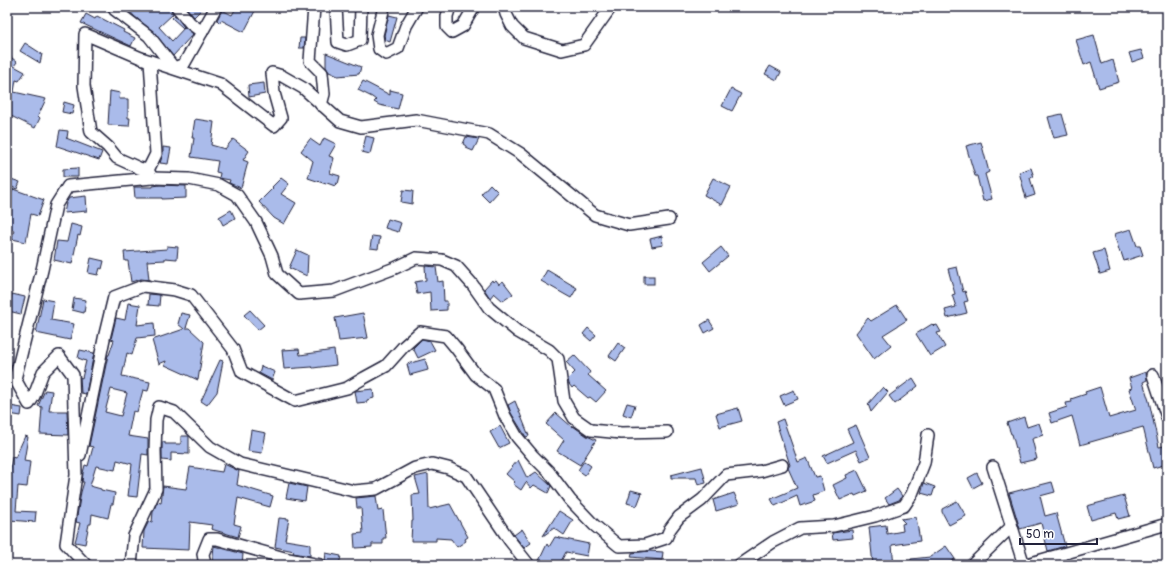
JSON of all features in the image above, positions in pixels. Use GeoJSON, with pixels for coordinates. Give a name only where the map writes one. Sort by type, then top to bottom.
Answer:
{"type":"FeatureCollection","features":[{"type":"Feature","properties":{"kind":"street"},"geometry":{"type":"LineString","coordinates":[[113,7],[149,36],[174,68]]}},
{"type":"Feature","properties":{"kind":"street"},"geometry":{"type":"LineString","coordinates":[[177,7],[190,23],[202,32]]}},
{"type":"Feature","properties":{"kind":"street"},"geometry":{"type":"LineString","coordinates":[[174,68],[184,64],[216,7]]}},
{"type":"Feature","properties":{"kind":"street"},"geometry":{"type":"LineString","coordinates":[[314,7],[310,61],[322,73],[324,94],[320,105]]}},
{"type":"Feature","properties":{"kind":"street"},"geometry":{"type":"LineString","coordinates":[[336,7],[338,42],[347,45],[360,40],[361,7]]}},
{"type":"Feature","properties":{"kind":"street"},"geometry":{"type":"LineString","coordinates":[[384,7],[377,35],[378,49],[386,54],[398,48],[406,26],[417,7]]}},
{"type":"Feature","properties":{"kind":"street"},"geometry":{"type":"LineString","coordinates":[[450,7],[447,26],[452,32],[463,26],[474,7]]}},
{"type":"Feature","properties":{"kind":"street"},"geometry":{"type":"LineString","coordinates":[[504,7],[512,26],[524,38],[562,50],[584,45],[611,7]]}},
{"type":"Feature","properties":{"kind":"street"},"geometry":{"type":"LineString","coordinates":[[150,174],[118,158],[91,132],[84,86],[85,34],[140,58],[220,84],[274,126],[281,118],[274,93],[272,73],[282,76],[303,88],[320,105],[340,121],[360,128],[416,120],[489,134],[521,154],[596,215],[629,225],[669,219]]}},
{"type":"Feature","properties":{"kind":"street"},"geometry":{"type":"LineString","coordinates":[[150,61],[156,154],[150,174]]}},
{"type":"Feature","properties":{"kind":"street"},"geometry":{"type":"LineString","coordinates":[[76,475],[74,375],[59,356],[43,372],[34,396],[29,404],[15,379],[42,270],[56,205],[68,186],[150,174],[189,179],[219,185],[237,195],[256,222],[272,256],[277,274],[299,294],[334,291],[395,268],[416,258],[442,260],[456,266],[489,308],[518,332],[549,350],[558,359],[564,401],[574,418],[591,430],[621,433],[667,432]]}},
{"type":"Feature","properties":{"kind":"street"},"geometry":{"type":"LineString","coordinates":[[86,565],[66,544],[76,475],[105,334],[114,298],[143,286],[175,290],[191,295],[233,349],[242,372],[295,401],[347,388],[386,366],[403,347],[420,332],[446,336],[476,375],[494,389],[505,416],[517,437],[549,472],[570,500],[594,525],[619,546],[645,545],[666,538],[679,517],[702,500],[726,475],[761,471],[782,465]]}},
{"type":"Feature","properties":{"kind":"street"},"geometry":{"type":"LineString","coordinates":[[1153,374],[1167,417]]}},
{"type":"Feature","properties":{"kind":"street"},"geometry":{"type":"LineString","coordinates":[[126,565],[131,565],[134,536],[156,489],[156,420],[159,407],[174,412],[210,447],[240,464],[354,491],[376,489],[415,468],[432,464],[448,468],[466,476],[510,541],[529,565]]}},
{"type":"Feature","properties":{"kind":"street"},"geometry":{"type":"LineString","coordinates":[[740,565],[773,542],[800,528],[834,526],[875,516],[904,506],[912,494],[924,463],[928,435]]}},
{"type":"Feature","properties":{"kind":"street"},"geometry":{"type":"LineString","coordinates":[[992,467],[1024,565],[1167,524]]}},
{"type":"Feature","properties":{"kind":"street"},"geometry":{"type":"LineString","coordinates":[[972,565],[1011,527]]}},
{"type":"Feature","properties":{"kind":"street"},"geometry":{"type":"LineString","coordinates":[[206,565],[203,554],[208,539],[217,538],[288,559],[320,565]]}},
{"type":"Feature","properties":{"kind":"building"},"geometry":{"type":"Polygon","coordinates":[[[126,7],[170,7],[173,14],[159,27],[172,41],[185,27],[193,34],[173,56],[154,32],[135,17],[126,7]]]}},
{"type":"Feature","properties":{"kind":"building"},"geometry":{"type":"Polygon","coordinates":[[[186,7],[204,7],[194,17],[186,7]]]}},
{"type":"Feature","properties":{"kind":"building"},"geometry":{"type":"Polygon","coordinates":[[[242,7],[257,7],[244,32],[221,20],[220,23],[217,20],[222,10],[232,15],[236,8],[241,10],[242,7]]]}},
{"type":"Feature","properties":{"kind":"building"},"geometry":{"type":"Polygon","coordinates":[[[86,14],[95,19],[97,16],[124,30],[123,32],[135,38],[131,46],[81,23],[86,14]]]}},
{"type":"Feature","properties":{"kind":"building"},"geometry":{"type":"Polygon","coordinates":[[[175,15],[184,27],[183,28],[172,18],[175,15]]]}},
{"type":"Feature","properties":{"kind":"building"},"geometry":{"type":"Polygon","coordinates":[[[389,15],[397,17],[390,42],[385,40],[384,35],[389,15]]]}},
{"type":"Feature","properties":{"kind":"building"},"geometry":{"type":"Polygon","coordinates":[[[1094,35],[1102,64],[1113,60],[1119,82],[1099,88],[1091,62],[1084,65],[1076,40],[1094,35]]]}},
{"type":"Feature","properties":{"kind":"building"},"geometry":{"type":"Polygon","coordinates":[[[300,38],[305,38],[304,48],[299,48],[300,38]]]}},
{"type":"Feature","properties":{"kind":"building"},"geometry":{"type":"Polygon","coordinates":[[[25,43],[42,54],[40,63],[20,51],[25,43]]]}},
{"type":"Feature","properties":{"kind":"building"},"geometry":{"type":"Polygon","coordinates":[[[1141,50],[1144,58],[1132,62],[1129,53],[1141,50]]]}},
{"type":"Feature","properties":{"kind":"building"},"geometry":{"type":"Polygon","coordinates":[[[326,53],[361,67],[359,74],[338,76],[329,72],[326,67],[326,53]]]}},
{"type":"Feature","properties":{"kind":"building"},"geometry":{"type":"Polygon","coordinates":[[[7,54],[17,62],[14,66],[25,72],[19,81],[16,80],[14,92],[46,99],[38,116],[40,118],[35,128],[7,114],[7,54]]]}},
{"type":"Feature","properties":{"kind":"building"},"geometry":{"type":"Polygon","coordinates":[[[770,66],[781,72],[777,80],[765,74],[770,66]]]}},
{"type":"Feature","properties":{"kind":"building"},"geometry":{"type":"Polygon","coordinates":[[[363,81],[390,95],[390,90],[402,93],[398,109],[379,105],[374,102],[376,100],[372,97],[358,90],[363,81]]]}},
{"type":"Feature","properties":{"kind":"building"},"geometry":{"type":"Polygon","coordinates":[[[264,83],[265,94],[249,97],[248,85],[264,83]]]}},
{"type":"Feature","properties":{"kind":"building"},"geometry":{"type":"Polygon","coordinates":[[[731,89],[741,94],[732,111],[722,106],[731,89]]]}},
{"type":"Feature","properties":{"kind":"building"},"geometry":{"type":"Polygon","coordinates":[[[110,91],[120,93],[119,99],[128,99],[128,118],[130,118],[129,126],[108,125],[110,91]]]}},
{"type":"Feature","properties":{"kind":"building"},"geometry":{"type":"Polygon","coordinates":[[[64,102],[74,105],[72,114],[62,112],[64,102]]]}},
{"type":"Feature","properties":{"kind":"building"},"geometry":{"type":"Polygon","coordinates":[[[1062,114],[1068,135],[1054,138],[1048,117],[1062,114]]]}},
{"type":"Feature","properties":{"kind":"building"},"geometry":{"type":"Polygon","coordinates":[[[195,119],[214,122],[211,145],[225,149],[233,139],[249,151],[243,160],[248,162],[241,188],[229,183],[230,180],[219,178],[220,173],[216,172],[218,161],[191,157],[195,119]]]}},
{"type":"Feature","properties":{"kind":"building"},"geometry":{"type":"Polygon","coordinates":[[[60,130],[68,131],[66,138],[102,152],[99,160],[57,146],[60,130]]]}},
{"type":"Feature","properties":{"kind":"building"},"geometry":{"type":"Polygon","coordinates":[[[366,136],[374,138],[370,154],[362,152],[366,136]]]}},
{"type":"Feature","properties":{"kind":"building"},"geometry":{"type":"Polygon","coordinates":[[[466,137],[479,139],[473,151],[466,148],[463,144],[466,137]]]}},
{"type":"Feature","properties":{"kind":"building"},"geometry":{"type":"Polygon","coordinates":[[[324,138],[336,144],[329,156],[334,158],[330,173],[340,176],[338,184],[336,183],[335,186],[308,178],[313,161],[301,151],[310,139],[320,146],[324,138]]]}},
{"type":"Feature","properties":{"kind":"building"},"geometry":{"type":"Polygon","coordinates":[[[981,142],[989,172],[985,174],[992,199],[983,201],[977,176],[975,176],[966,146],[981,142]]]}},
{"type":"Feature","properties":{"kind":"building"},"geometry":{"type":"Polygon","coordinates":[[[163,147],[171,148],[168,164],[160,163],[163,154],[163,147]]]}},
{"type":"Feature","properties":{"kind":"building"},"geometry":{"type":"Polygon","coordinates":[[[78,168],[78,177],[63,177],[63,169],[78,168]]]}},
{"type":"Feature","properties":{"kind":"building"},"geometry":{"type":"Polygon","coordinates":[[[1031,168],[1034,177],[1030,178],[1035,195],[1026,198],[1019,172],[1031,168]]]}},
{"type":"Feature","properties":{"kind":"building"},"geometry":{"type":"Polygon","coordinates":[[[281,178],[289,184],[281,194],[296,203],[284,224],[274,218],[259,202],[281,178]]]}},
{"type":"Feature","properties":{"kind":"building"},"geometry":{"type":"Polygon","coordinates":[[[713,178],[731,187],[722,205],[704,195],[713,178]]]}},
{"type":"Feature","properties":{"kind":"building"},"geometry":{"type":"Polygon","coordinates":[[[11,179],[20,182],[17,189],[9,186],[11,179]]]}},
{"type":"Feature","properties":{"kind":"building"},"geometry":{"type":"Polygon","coordinates":[[[490,184],[498,192],[489,202],[481,194],[490,184]]]}},
{"type":"Feature","properties":{"kind":"building"},"geometry":{"type":"Polygon","coordinates":[[[160,185],[186,186],[186,198],[135,198],[134,187],[153,187],[160,185]]]}},
{"type":"Feature","properties":{"kind":"building"},"geometry":{"type":"Polygon","coordinates":[[[13,189],[44,200],[38,216],[31,214],[26,242],[12,239],[14,230],[7,227],[7,206],[13,189]]]}},
{"type":"Feature","properties":{"kind":"building"},"geometry":{"type":"Polygon","coordinates":[[[403,190],[413,191],[412,204],[401,202],[403,190]]]}},
{"type":"Feature","properties":{"kind":"building"},"geometry":{"type":"Polygon","coordinates":[[[86,196],[87,211],[64,213],[66,203],[69,198],[86,196]]]}},
{"type":"Feature","properties":{"kind":"building"},"geometry":{"type":"Polygon","coordinates":[[[231,210],[235,218],[223,225],[219,217],[231,210]]]}},
{"type":"Feature","properties":{"kind":"building"},"geometry":{"type":"Polygon","coordinates":[[[388,219],[401,223],[398,232],[385,228],[388,219]]]}},
{"type":"Feature","properties":{"kind":"building"},"geometry":{"type":"Polygon","coordinates":[[[71,224],[82,227],[80,236],[78,235],[72,264],[54,260],[57,241],[67,242],[71,224]]]}},
{"type":"Feature","properties":{"kind":"building"},"geometry":{"type":"Polygon","coordinates":[[[1131,229],[1137,246],[1140,246],[1143,255],[1124,261],[1114,234],[1131,229]]]}},
{"type":"Feature","properties":{"kind":"building"},"geometry":{"type":"Polygon","coordinates":[[[372,236],[380,237],[378,249],[370,248],[372,236]]]}},
{"type":"Feature","properties":{"kind":"building"},"geometry":{"type":"Polygon","coordinates":[[[662,236],[663,245],[652,247],[650,239],[662,236]]]}},
{"type":"Feature","properties":{"kind":"building"},"geometry":{"type":"Polygon","coordinates":[[[167,246],[178,247],[177,259],[165,258],[165,260],[147,261],[149,280],[141,279],[131,282],[128,261],[125,261],[124,252],[167,249],[167,246]]]}},
{"type":"Feature","properties":{"kind":"building"},"geometry":{"type":"Polygon","coordinates":[[[721,247],[728,256],[710,271],[703,262],[721,247]]]}},
{"type":"Feature","properties":{"kind":"building"},"geometry":{"type":"Polygon","coordinates":[[[297,250],[308,255],[307,276],[289,268],[297,250]]]}},
{"type":"Feature","properties":{"kind":"building"},"geometry":{"type":"Polygon","coordinates":[[[1104,250],[1110,271],[1100,274],[1093,253],[1104,250]]]}},
{"type":"Feature","properties":{"kind":"building"},"geometry":{"type":"Polygon","coordinates":[[[91,258],[104,261],[102,269],[100,268],[98,275],[88,273],[91,258]]]}},
{"type":"Feature","properties":{"kind":"building"},"geometry":{"type":"Polygon","coordinates":[[[425,266],[436,267],[438,282],[443,281],[444,301],[447,301],[447,310],[431,311],[430,292],[417,294],[415,282],[426,280],[425,266]]]}},
{"type":"Feature","properties":{"kind":"building"},"geometry":{"type":"Polygon","coordinates":[[[957,267],[963,292],[965,291],[968,301],[964,302],[967,313],[947,318],[945,310],[956,307],[952,295],[955,294],[948,269],[957,267]]]}},
{"type":"Feature","properties":{"kind":"building"},"geometry":{"type":"Polygon","coordinates":[[[547,270],[577,288],[571,298],[541,281],[547,270]]]}},
{"type":"Feature","properties":{"kind":"building"},"geometry":{"type":"Polygon","coordinates":[[[644,276],[654,276],[654,284],[644,284],[644,276]]]}},
{"type":"Feature","properties":{"kind":"building"},"geometry":{"type":"Polygon","coordinates":[[[492,280],[493,282],[496,280],[499,284],[503,281],[513,294],[503,301],[494,293],[490,298],[484,289],[492,280]]]}},
{"type":"Feature","properties":{"kind":"building"},"geometry":{"type":"Polygon","coordinates":[[[12,294],[25,297],[21,314],[8,311],[12,294]]]}},
{"type":"Feature","properties":{"kind":"building"},"geometry":{"type":"Polygon","coordinates":[[[149,294],[160,295],[159,306],[148,305],[149,294]]]}},
{"type":"Feature","properties":{"kind":"building"},"geometry":{"type":"Polygon","coordinates":[[[74,298],[86,300],[84,313],[72,310],[74,298]]]}},
{"type":"Feature","properties":{"kind":"building"},"geometry":{"type":"Polygon","coordinates":[[[43,299],[54,301],[51,320],[74,324],[70,340],[36,333],[43,299]]]}},
{"type":"Feature","properties":{"kind":"building"},"geometry":{"type":"Polygon","coordinates":[[[128,303],[140,305],[137,325],[154,323],[155,336],[137,338],[132,355],[127,353],[122,376],[150,382],[148,391],[143,390],[137,412],[133,411],[128,436],[148,439],[148,455],[142,454],[137,497],[128,496],[132,464],[117,460],[115,470],[96,466],[90,486],[115,493],[113,504],[111,504],[108,518],[92,514],[91,524],[89,524],[85,544],[75,542],[80,523],[76,522],[84,482],[82,482],[83,473],[85,465],[88,466],[93,447],[89,446],[108,355],[114,340],[111,339],[116,318],[125,320],[128,303]],[[111,389],[105,412],[121,416],[127,393],[111,389]]]}},
{"type":"Feature","properties":{"kind":"building"},"geometry":{"type":"Polygon","coordinates":[[[897,305],[907,320],[883,335],[891,345],[874,359],[856,333],[868,318],[871,321],[897,305]]]}},
{"type":"Feature","properties":{"kind":"building"},"geometry":{"type":"Polygon","coordinates":[[[250,310],[264,325],[258,330],[244,315],[250,310]]]}},
{"type":"Feature","properties":{"kind":"building"},"geometry":{"type":"Polygon","coordinates":[[[181,313],[190,315],[186,328],[189,328],[204,342],[198,380],[165,365],[166,361],[159,364],[152,340],[184,329],[178,324],[181,313]]]}},
{"type":"Feature","properties":{"kind":"building"},"geometry":{"type":"Polygon","coordinates":[[[363,313],[368,338],[339,341],[335,318],[363,313]]]}},
{"type":"Feature","properties":{"kind":"building"},"geometry":{"type":"Polygon","coordinates":[[[709,320],[714,328],[705,333],[701,325],[709,320]]]}},
{"type":"Feature","properties":{"kind":"building"},"geometry":{"type":"Polygon","coordinates":[[[932,324],[934,326],[937,325],[941,332],[937,333],[945,347],[930,356],[916,334],[932,324]]]}},
{"type":"Feature","properties":{"kind":"building"},"geometry":{"type":"Polygon","coordinates":[[[588,328],[596,335],[591,341],[583,334],[588,328]]]}},
{"type":"Feature","properties":{"kind":"building"},"geometry":{"type":"Polygon","coordinates":[[[422,339],[430,341],[435,350],[418,358],[413,348],[422,339]]]}},
{"type":"Feature","properties":{"kind":"building"},"geometry":{"type":"Polygon","coordinates":[[[618,343],[625,348],[616,361],[609,356],[618,343]]]}},
{"type":"Feature","properties":{"kind":"building"},"geometry":{"type":"Polygon","coordinates":[[[299,349],[300,355],[334,350],[336,365],[313,368],[284,369],[282,350],[299,349]]]}},
{"type":"Feature","properties":{"kind":"building"},"geometry":{"type":"Polygon","coordinates":[[[80,350],[94,353],[86,394],[81,393],[80,377],[82,378],[86,361],[78,358],[80,350]]]}},
{"type":"Feature","properties":{"kind":"building"},"geometry":{"type":"Polygon","coordinates":[[[574,355],[590,372],[588,375],[606,391],[596,402],[590,397],[588,398],[574,386],[572,388],[569,384],[568,379],[575,372],[566,362],[574,355]]]}},
{"type":"Feature","properties":{"kind":"building"},"geometry":{"type":"Polygon","coordinates":[[[425,359],[428,370],[410,375],[407,364],[425,359]]]}},
{"type":"Feature","properties":{"kind":"building"},"geometry":{"type":"Polygon","coordinates":[[[220,360],[223,361],[217,392],[207,405],[201,401],[220,360]]]}},
{"type":"Feature","properties":{"kind":"building"},"geometry":{"type":"Polygon","coordinates":[[[261,366],[275,372],[272,380],[259,373],[261,366]]]}},
{"type":"Feature","properties":{"kind":"building"},"geometry":{"type":"Polygon","coordinates":[[[1146,372],[1147,380],[1143,382],[1149,401],[1159,447],[1164,446],[1167,464],[1153,468],[1143,427],[1080,445],[1072,416],[1052,423],[1049,413],[1067,407],[1066,403],[1072,402],[1071,399],[1100,387],[1109,418],[1136,410],[1129,389],[1132,388],[1129,378],[1146,372]]]}},
{"type":"Feature","properties":{"kind":"building"},"geometry":{"type":"Polygon","coordinates":[[[913,378],[918,386],[895,404],[889,396],[913,378]]]}},
{"type":"Feature","properties":{"kind":"building"},"geometry":{"type":"Polygon","coordinates":[[[883,387],[888,392],[871,412],[868,404],[883,387]]]}},
{"type":"Feature","properties":{"kind":"building"},"geometry":{"type":"Polygon","coordinates":[[[373,389],[374,398],[367,400],[367,402],[357,403],[355,391],[373,389]]]}},
{"type":"Feature","properties":{"kind":"building"},"geometry":{"type":"Polygon","coordinates":[[[45,390],[52,391],[49,411],[67,411],[68,435],[40,434],[42,407],[38,406],[45,390]]]}},
{"type":"Feature","properties":{"kind":"building"},"geometry":{"type":"Polygon","coordinates":[[[794,390],[798,399],[784,405],[780,396],[794,390]]]}},
{"type":"Feature","properties":{"kind":"building"},"geometry":{"type":"Polygon","coordinates":[[[515,401],[529,436],[526,437],[511,413],[508,405],[515,401]]]}},
{"type":"Feature","properties":{"kind":"building"},"geometry":{"type":"Polygon","coordinates":[[[627,403],[635,405],[631,417],[623,414],[627,403]]]}},
{"type":"Feature","properties":{"kind":"building"},"geometry":{"type":"Polygon","coordinates":[[[10,406],[22,408],[21,416],[9,414],[10,406]]]}},
{"type":"Feature","properties":{"kind":"building"},"geometry":{"type":"Polygon","coordinates":[[[738,408],[742,421],[720,427],[716,414],[738,408]]]}},
{"type":"Feature","properties":{"kind":"building"},"geometry":{"type":"Polygon","coordinates":[[[556,413],[572,427],[573,426],[587,436],[596,440],[580,465],[557,451],[564,440],[546,424],[556,413]]]}},
{"type":"Feature","properties":{"kind":"building"},"geometry":{"type":"Polygon","coordinates":[[[1024,417],[1027,427],[1039,423],[1043,435],[1032,439],[1037,459],[1020,463],[1012,434],[1007,423],[1024,417]]]}},
{"type":"Feature","properties":{"kind":"building"},"geometry":{"type":"Polygon","coordinates":[[[783,419],[798,462],[807,458],[815,477],[820,476],[824,491],[813,495],[815,501],[800,506],[797,496],[775,506],[771,499],[797,488],[788,468],[790,465],[776,422],[783,419]]]}},
{"type":"Feature","properties":{"kind":"building"},"geometry":{"type":"Polygon","coordinates":[[[856,425],[870,457],[861,461],[856,450],[827,463],[823,456],[853,442],[847,429],[856,425]]]}},
{"type":"Feature","properties":{"kind":"building"},"geometry":{"type":"Polygon","coordinates":[[[500,426],[509,443],[499,448],[490,432],[500,426]]]}},
{"type":"Feature","properties":{"kind":"building"},"geometry":{"type":"Polygon","coordinates":[[[251,430],[266,433],[262,453],[248,451],[251,430]]]}},
{"type":"Feature","properties":{"kind":"building"},"geometry":{"type":"Polygon","coordinates":[[[25,436],[28,437],[24,461],[30,462],[27,487],[18,486],[16,511],[36,512],[35,522],[9,520],[9,515],[7,515],[7,475],[9,475],[12,457],[15,458],[25,436]]]}},
{"type":"Feature","properties":{"kind":"building"},"geometry":{"type":"Polygon","coordinates":[[[181,436],[189,436],[189,454],[171,453],[171,461],[162,460],[162,442],[165,442],[165,444],[181,444],[181,436]]]}},
{"type":"Feature","properties":{"kind":"building"},"geometry":{"type":"Polygon","coordinates":[[[518,460],[527,478],[536,472],[551,486],[548,493],[534,485],[531,488],[526,482],[521,490],[513,484],[515,482],[506,474],[518,460]]]}},
{"type":"Feature","properties":{"kind":"building"},"geometry":{"type":"Polygon","coordinates":[[[584,461],[591,466],[585,475],[578,470],[584,461]]]}},
{"type":"Feature","properties":{"kind":"building"},"geometry":{"type":"Polygon","coordinates":[[[224,464],[239,471],[237,485],[273,496],[270,507],[238,498],[234,524],[241,526],[238,537],[211,529],[212,525],[190,522],[189,550],[143,548],[144,531],[149,521],[152,522],[153,512],[157,502],[161,503],[163,486],[186,489],[190,467],[222,472],[224,464]]]}},
{"type":"Feature","properties":{"kind":"building"},"geometry":{"type":"Polygon","coordinates":[[[702,467],[706,483],[698,485],[696,478],[671,478],[671,475],[702,467]]]}},
{"type":"Feature","properties":{"kind":"building"},"geometry":{"type":"Polygon","coordinates":[[[857,470],[867,491],[855,496],[854,494],[840,500],[833,485],[847,478],[846,475],[857,470]]]}},
{"type":"Feature","properties":{"kind":"building"},"geometry":{"type":"Polygon","coordinates":[[[977,473],[982,483],[973,488],[968,478],[977,473]]]}},
{"type":"Feature","properties":{"kind":"building"},"geometry":{"type":"Polygon","coordinates":[[[428,474],[429,509],[450,504],[468,537],[465,539],[466,541],[457,547],[451,539],[436,538],[436,541],[411,541],[413,521],[412,495],[420,494],[415,477],[428,474]]]}},
{"type":"Feature","properties":{"kind":"building"},"geometry":{"type":"Polygon","coordinates":[[[1052,482],[1055,492],[1040,496],[1045,516],[1056,513],[1065,546],[1048,551],[1041,523],[1020,529],[1009,493],[1052,482]]]}},
{"type":"Feature","properties":{"kind":"building"},"geometry":{"type":"Polygon","coordinates":[[[289,483],[307,487],[305,501],[286,498],[289,483]]]}},
{"type":"Feature","properties":{"kind":"building"},"geometry":{"type":"Polygon","coordinates":[[[924,483],[935,487],[932,496],[921,493],[924,483]]]}},
{"type":"Feature","properties":{"kind":"building"},"geometry":{"type":"Polygon","coordinates":[[[897,489],[902,496],[899,500],[889,504],[885,498],[897,489]]]}},
{"type":"Feature","properties":{"kind":"building"},"geometry":{"type":"Polygon","coordinates":[[[631,490],[642,493],[637,506],[627,503],[631,490]]]}},
{"type":"Feature","properties":{"kind":"building"},"geometry":{"type":"Polygon","coordinates":[[[734,493],[739,504],[716,511],[713,500],[734,493]]]}},
{"type":"Feature","properties":{"kind":"building"},"geometry":{"type":"Polygon","coordinates":[[[376,496],[378,511],[383,510],[386,538],[383,538],[383,544],[372,544],[372,547],[355,548],[354,534],[363,533],[361,508],[357,508],[356,498],[376,496]]]}},
{"type":"Feature","properties":{"kind":"building"},"geometry":{"type":"Polygon","coordinates":[[[1124,496],[1130,516],[1118,519],[1116,513],[1091,520],[1087,506],[1124,496]]]}},
{"type":"Feature","properties":{"kind":"building"},"geometry":{"type":"Polygon","coordinates":[[[957,501],[966,516],[949,525],[942,512],[942,509],[957,501]]]}},
{"type":"Feature","properties":{"kind":"building"},"geometry":{"type":"Polygon","coordinates":[[[559,511],[573,520],[564,535],[554,528],[543,536],[559,511]]]}},
{"type":"Feature","properties":{"kind":"building"},"geometry":{"type":"Polygon","coordinates":[[[916,517],[920,541],[892,545],[894,565],[873,565],[869,527],[886,525],[887,534],[903,531],[902,524],[905,523],[901,519],[916,517]]]}},
{"type":"Feature","properties":{"kind":"building"},"geometry":{"type":"Polygon","coordinates":[[[279,518],[289,519],[285,540],[310,544],[310,556],[293,553],[294,551],[275,547],[279,518]]]}},
{"type":"Feature","properties":{"kind":"building"},"geometry":{"type":"Polygon","coordinates":[[[522,529],[531,543],[524,548],[514,535],[522,529]]]}},
{"type":"Feature","properties":{"kind":"building"},"geometry":{"type":"Polygon","coordinates":[[[852,530],[853,538],[833,540],[832,533],[852,530]]]}},
{"type":"Feature","properties":{"kind":"building"},"geometry":{"type":"Polygon","coordinates":[[[555,537],[589,544],[587,556],[566,552],[559,565],[537,565],[547,544],[549,547],[555,537]]]}},
{"type":"Feature","properties":{"kind":"building"},"geometry":{"type":"Polygon","coordinates":[[[214,546],[243,554],[242,565],[212,565],[214,546]]]}},
{"type":"Feature","properties":{"kind":"building"},"geometry":{"type":"Polygon","coordinates":[[[946,546],[955,559],[945,565],[911,565],[911,559],[930,557],[946,546]]]}},
{"type":"Feature","properties":{"kind":"building"},"geometry":{"type":"Polygon","coordinates":[[[649,551],[663,552],[662,560],[631,557],[632,553],[649,551]]]}},
{"type":"Feature","properties":{"kind":"building"},"geometry":{"type":"Polygon","coordinates":[[[326,553],[341,556],[339,565],[326,562],[326,553]]]}}]}
